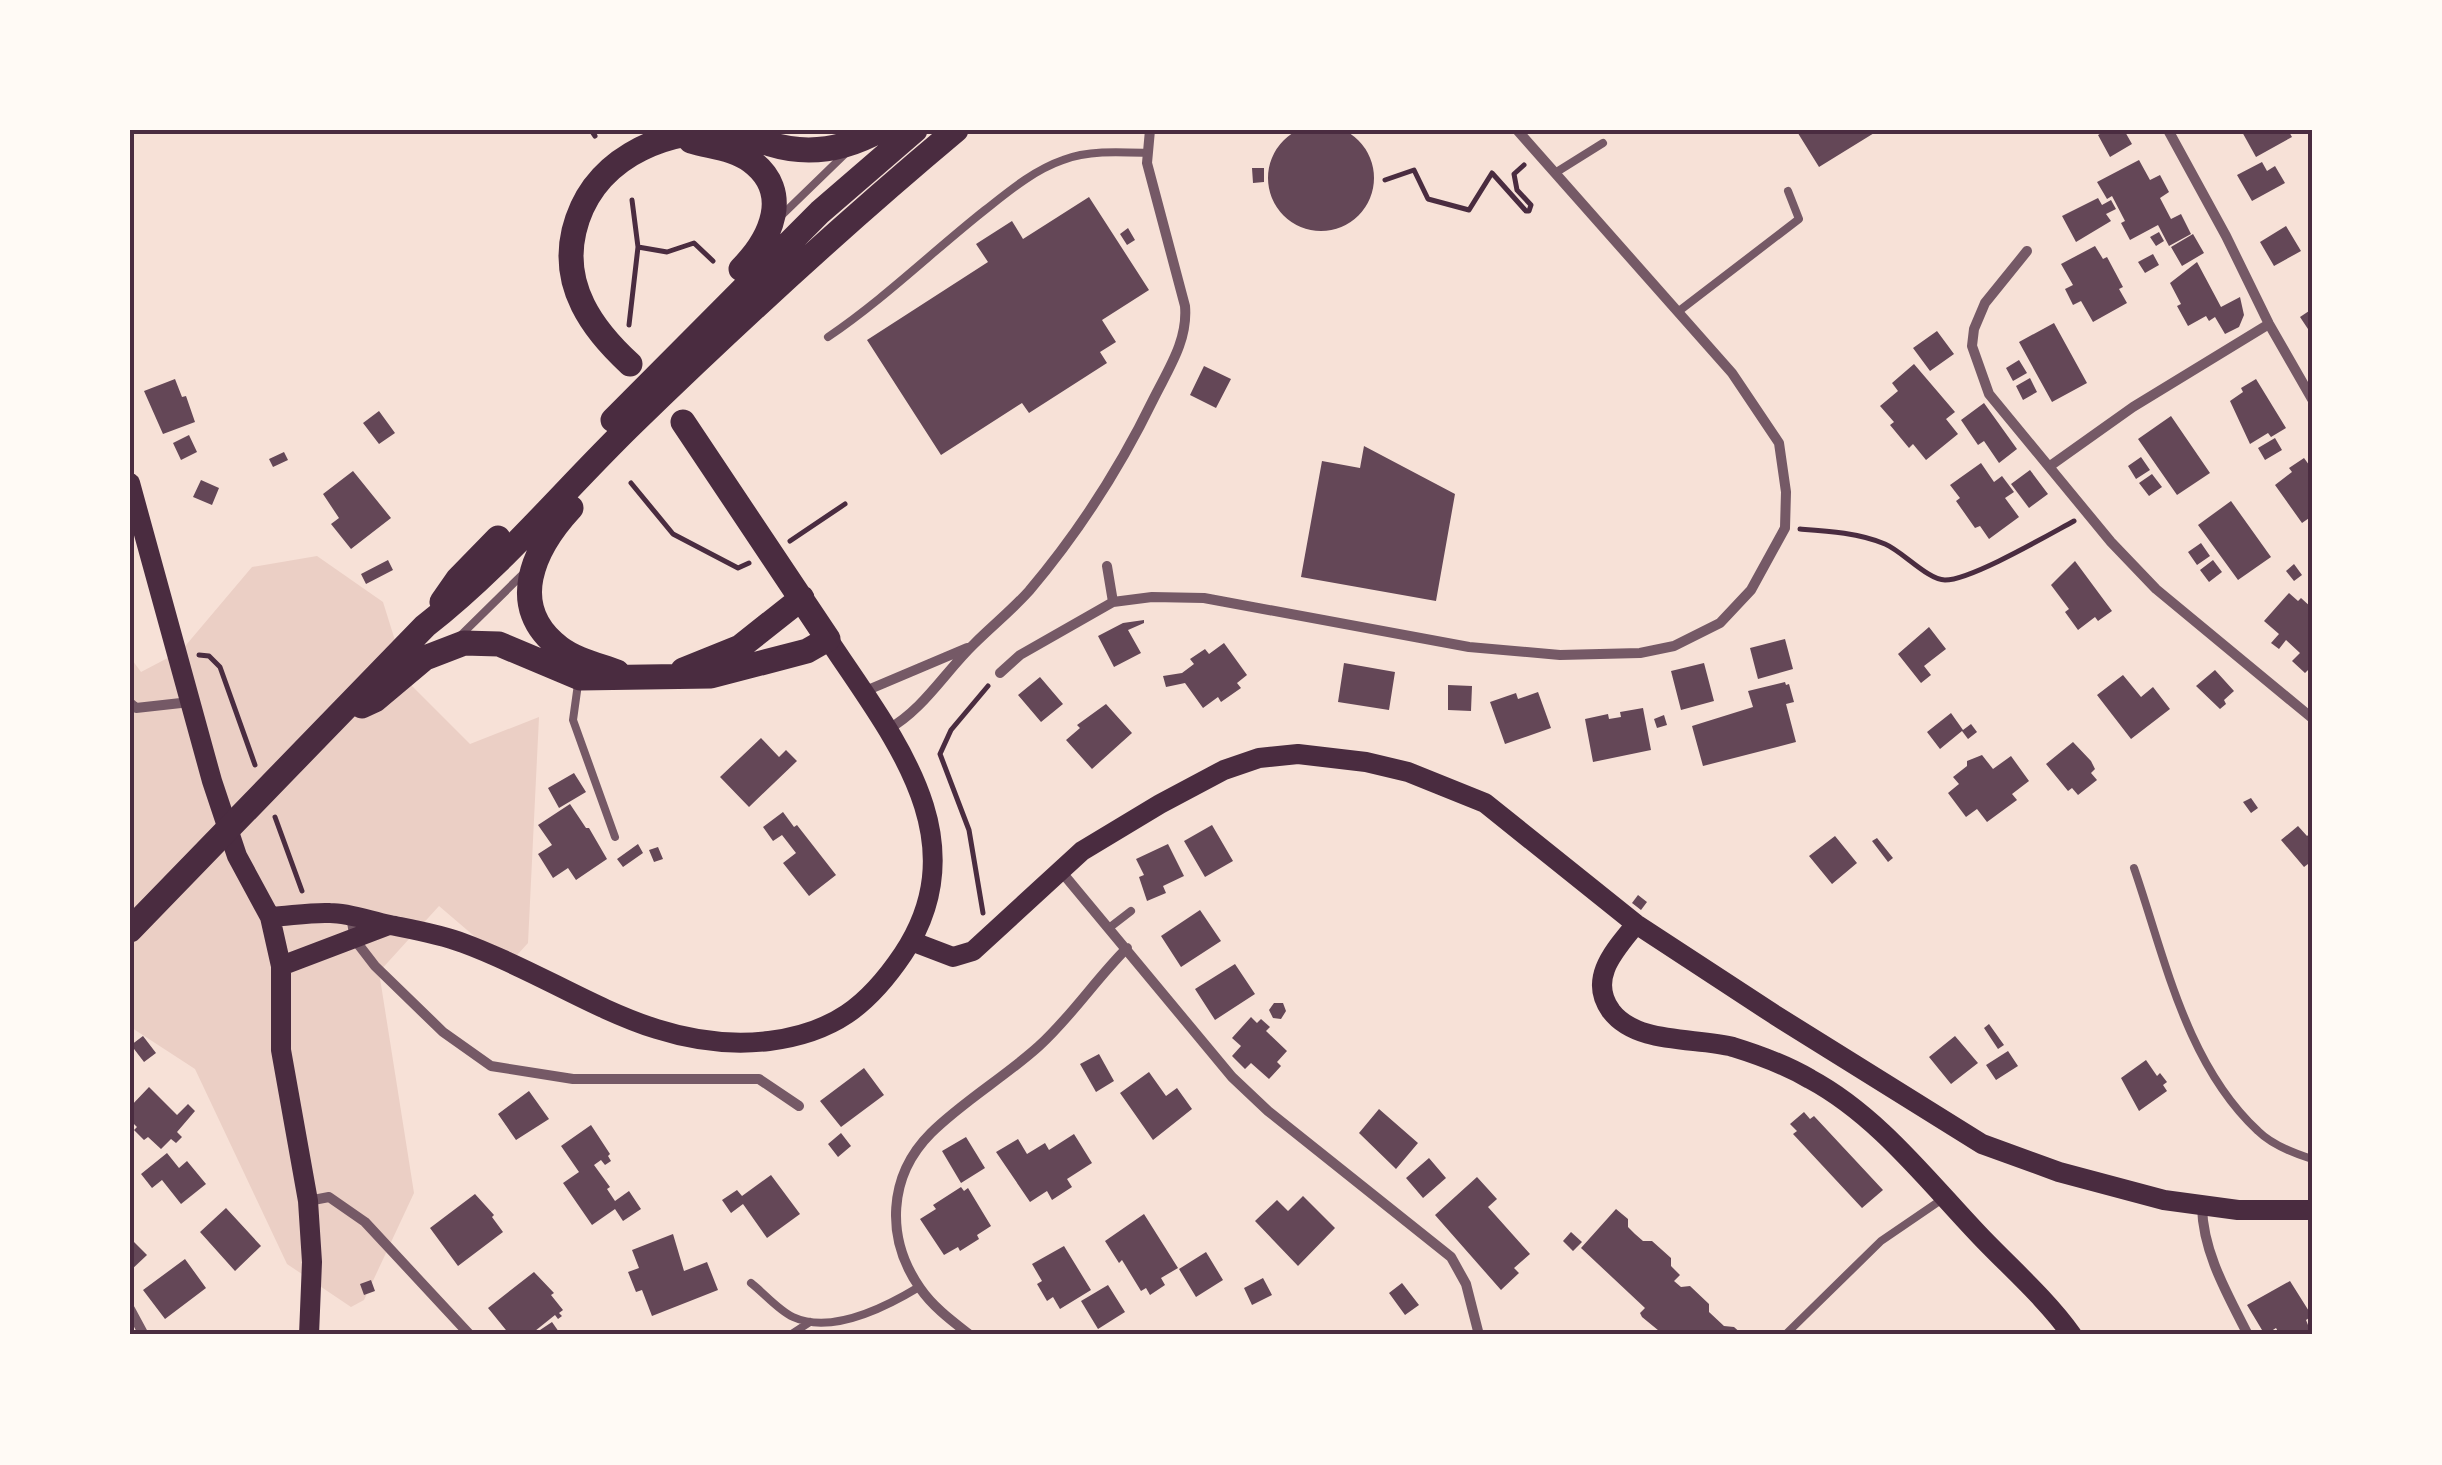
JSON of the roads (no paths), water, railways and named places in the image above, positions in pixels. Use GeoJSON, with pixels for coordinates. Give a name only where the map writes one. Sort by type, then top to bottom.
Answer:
{"type":"FeatureCollection","features":[{"type":"Feature","properties":{"kind":"highway"},"geometry":{"type":"LineString","coordinates":[[630,364],[594,327],[576,291],[570,253],[579,213],[605,172],[620,159],[657,141],[677,137],[729,131],[774,146],[820,150],[857,143],[880,130]]}},
{"type":"Feature","properties":{"kind":"highway"},"geometry":{"type":"LineString","coordinates":[[130,930],[327,728],[375,700],[458,579],[820,212],[915,130]]}},
{"type":"Feature","properties":{"kind":"highway"},"geometry":{"type":"LineString","coordinates":[[425,626],[473,588],[666,392],[855,216],[956,130]]}},
{"type":"Feature","properties":{"kind":"highway"},"geometry":{"type":"LineString","coordinates":[[677,137],[750,160],[764,173],[772,190],[774,223],[748,262],[694,316],[677,354]]}},
{"type":"Feature","properties":{"kind":"highway"},"geometry":{"type":"LineString","coordinates":[[583,669],[540,628],[530,600],[532,564],[559,521],[641,434],[666,392]]}},
{"type":"Feature","properties":{"kind":"highway"},"geometry":{"type":"LineString","coordinates":[[401,665],[464,642],[499,644],[583,669],[626,676],[712,676],[806,651],[828,639],[683,422]]}},
{"type":"Feature","properties":{"kind":"highway"},"geometry":{"type":"LineString","coordinates":[[673,674],[740,647],[802,598]]}},
{"type":"Feature","properties":{"kind":"main road"},"geometry":{"type":"LineString","coordinates":[[130,483],[237,856],[270,917],[281,966],[281,1050],[308,1201],[312,1262],[309,1335]]}},
{"type":"Feature","properties":{"kind":"main road"},"geometry":{"type":"LineString","coordinates":[[270,917],[330,913],[426,930],[468,944],[622,1018],[678,1038],[739,1044],[793,1038],[849,1015],[882,985],[912,941],[927,906],[933,845],[926,806],[911,768],[828,639]]}},
{"type":"Feature","properties":{"kind":"main road"},"geometry":{"type":"LineString","coordinates":[[912,941],[953,957],[973,951],[1082,851],[1224,770],[1259,758],[1298,754],[1366,762],[1408,772],[1485,802],[1636,924],[1982,1144],[2058,1172],[2202,1207],[2312,1210]]}},
{"type":"Feature","properties":{"kind":"main road"},"geometry":{"type":"LineString","coordinates":[[1636,924],[1603,970],[1605,1000],[1624,1024],[1644,1033],[1732,1047],[1813,1080],[1873,1125],[2072,1335]]}},
{"type":"Feature","properties":{"kind":"main road"},"geometry":{"type":"LineString","coordinates":[[281,966],[390,925]]}},
{"type":"Feature","properties":{"kind":"street"},"geometry":{"type":"LineString","coordinates":[[887,730],[925,701],[972,645],[1027,593],[1091,512],[1127,452],[1187,327],[1185,306],[1147,163],[1150,130]]}},
{"type":"Feature","properties":{"kind":"street"},"geometry":{"type":"LineString","coordinates":[[1000,672],[1020,656],[1113,602],[1152,597],[1204,598],[1469,647],[1560,655],[1640,653],[1674,646],[1720,623],[1752,590],[1785,528],[1786,492],[1778,443],[1752,398],[1517,130]]}},
{"type":"Feature","properties":{"kind":"street"},"geometry":{"type":"LineString","coordinates":[[2168,130],[2268,324],[2312,399]]}},
{"type":"Feature","properties":{"kind":"street"},"geometry":{"type":"LineString","coordinates":[[2026,251],[1985,303],[1974,329],[1972,346],[1990,394],[2156,589],[2312,718]]}},
{"type":"Feature","properties":{"kind":"street"},"geometry":{"type":"LineString","coordinates":[[2050,466],[2132,407],[2268,324]]}},
{"type":"Feature","properties":{"kind":"street"},"geometry":{"type":"LineString","coordinates":[[1107,566],[1113,602]]}},
{"type":"Feature","properties":{"kind":"street"},"geometry":{"type":"LineString","coordinates":[[864,692],[972,645]]}},
{"type":"Feature","properties":{"kind":"street"},"geometry":{"type":"LineString","coordinates":[[130,703],[136,708],[190,702]]}},
{"type":"Feature","properties":{"kind":"street"},"geometry":{"type":"LineString","coordinates":[[1060,869],[1232,1077],[1268,1111],[1451,1257],[1466,1284],[1479,1335]]}},
{"type":"Feature","properties":{"kind":"street"},"geometry":{"type":"LineString","coordinates":[[352,916],[356,940],[375,966],[443,1032],[491,1066],[573,1079],[758,1079],[798,1106]]}},
{"type":"Feature","properties":{"kind":"street"},"geometry":{"type":"LineString","coordinates":[[970,1335],[940,1311],[919,1287],[896,1232],[894,1206],[899,1183],[911,1158],[932,1132],[1043,1042],[1126,948]]}},
{"type":"Feature","properties":{"kind":"street"},"geometry":{"type":"LineString","coordinates":[[308,1201],[329,1197],[365,1222],[470,1335]]}},
{"type":"Feature","properties":{"kind":"street"},"geometry":{"type":"LineString","coordinates":[[2202,1207],[2202,1226],[2219,1277],[2248,1335]]}},
{"type":"Feature","properties":{"kind":"street"},"geometry":{"type":"LineString","coordinates":[[130,1309],[144,1335]]}},
{"type":"Feature","properties":{"kind":"lane"},"geometry":{"type":"LineString","coordinates":[[774,223],[857,143]]}},
{"type":"Feature","properties":{"kind":"lane"},"geometry":{"type":"LineString","coordinates":[[1555,173],[1603,143]]}},
{"type":"Feature","properties":{"kind":"lane"},"geometry":{"type":"LineString","coordinates":[[828,337],[869,309],[1020,182],[1065,158],[1148,153]]}},
{"type":"Feature","properties":{"kind":"lane"},"geometry":{"type":"LineString","coordinates":[[1679,311],[1799,218],[1788,191]]}},
{"type":"Feature","properties":{"kind":"lane"},"geometry":{"type":"LineString","coordinates":[[445,648],[471,628],[532,564]]}},
{"type":"Feature","properties":{"kind":"lane"},"geometry":{"type":"LineString","coordinates":[[583,669],[573,720],[615,837]]}},
{"type":"Feature","properties":{"kind":"lane"},"geometry":{"type":"LineString","coordinates":[[2134,868],[2200,1054],[2221,1088],[2259,1133],[2312,1160]]}},
{"type":"Feature","properties":{"kind":"lane"},"geometry":{"type":"LineString","coordinates":[[1109,928],[1131,911]]}},
{"type":"Feature","properties":{"kind":"lane"},"geometry":{"type":"LineString","coordinates":[[1785,1335],[1881,1242],[1944,1198]]}},
{"type":"Feature","properties":{"kind":"lane"},"geometry":{"type":"LineString","coordinates":[[751,1282],[792,1316],[810,1322],[835,1321],[872,1311],[919,1287]]}},
{"type":"Feature","properties":{"kind":"lane"},"geometry":{"type":"LineString","coordinates":[[835,1321],[836,1335]]}},
{"type":"Feature","properties":{"kind":"lane"},"geometry":{"type":"LineString","coordinates":[[790,1335],[810,1322]]}}]}
